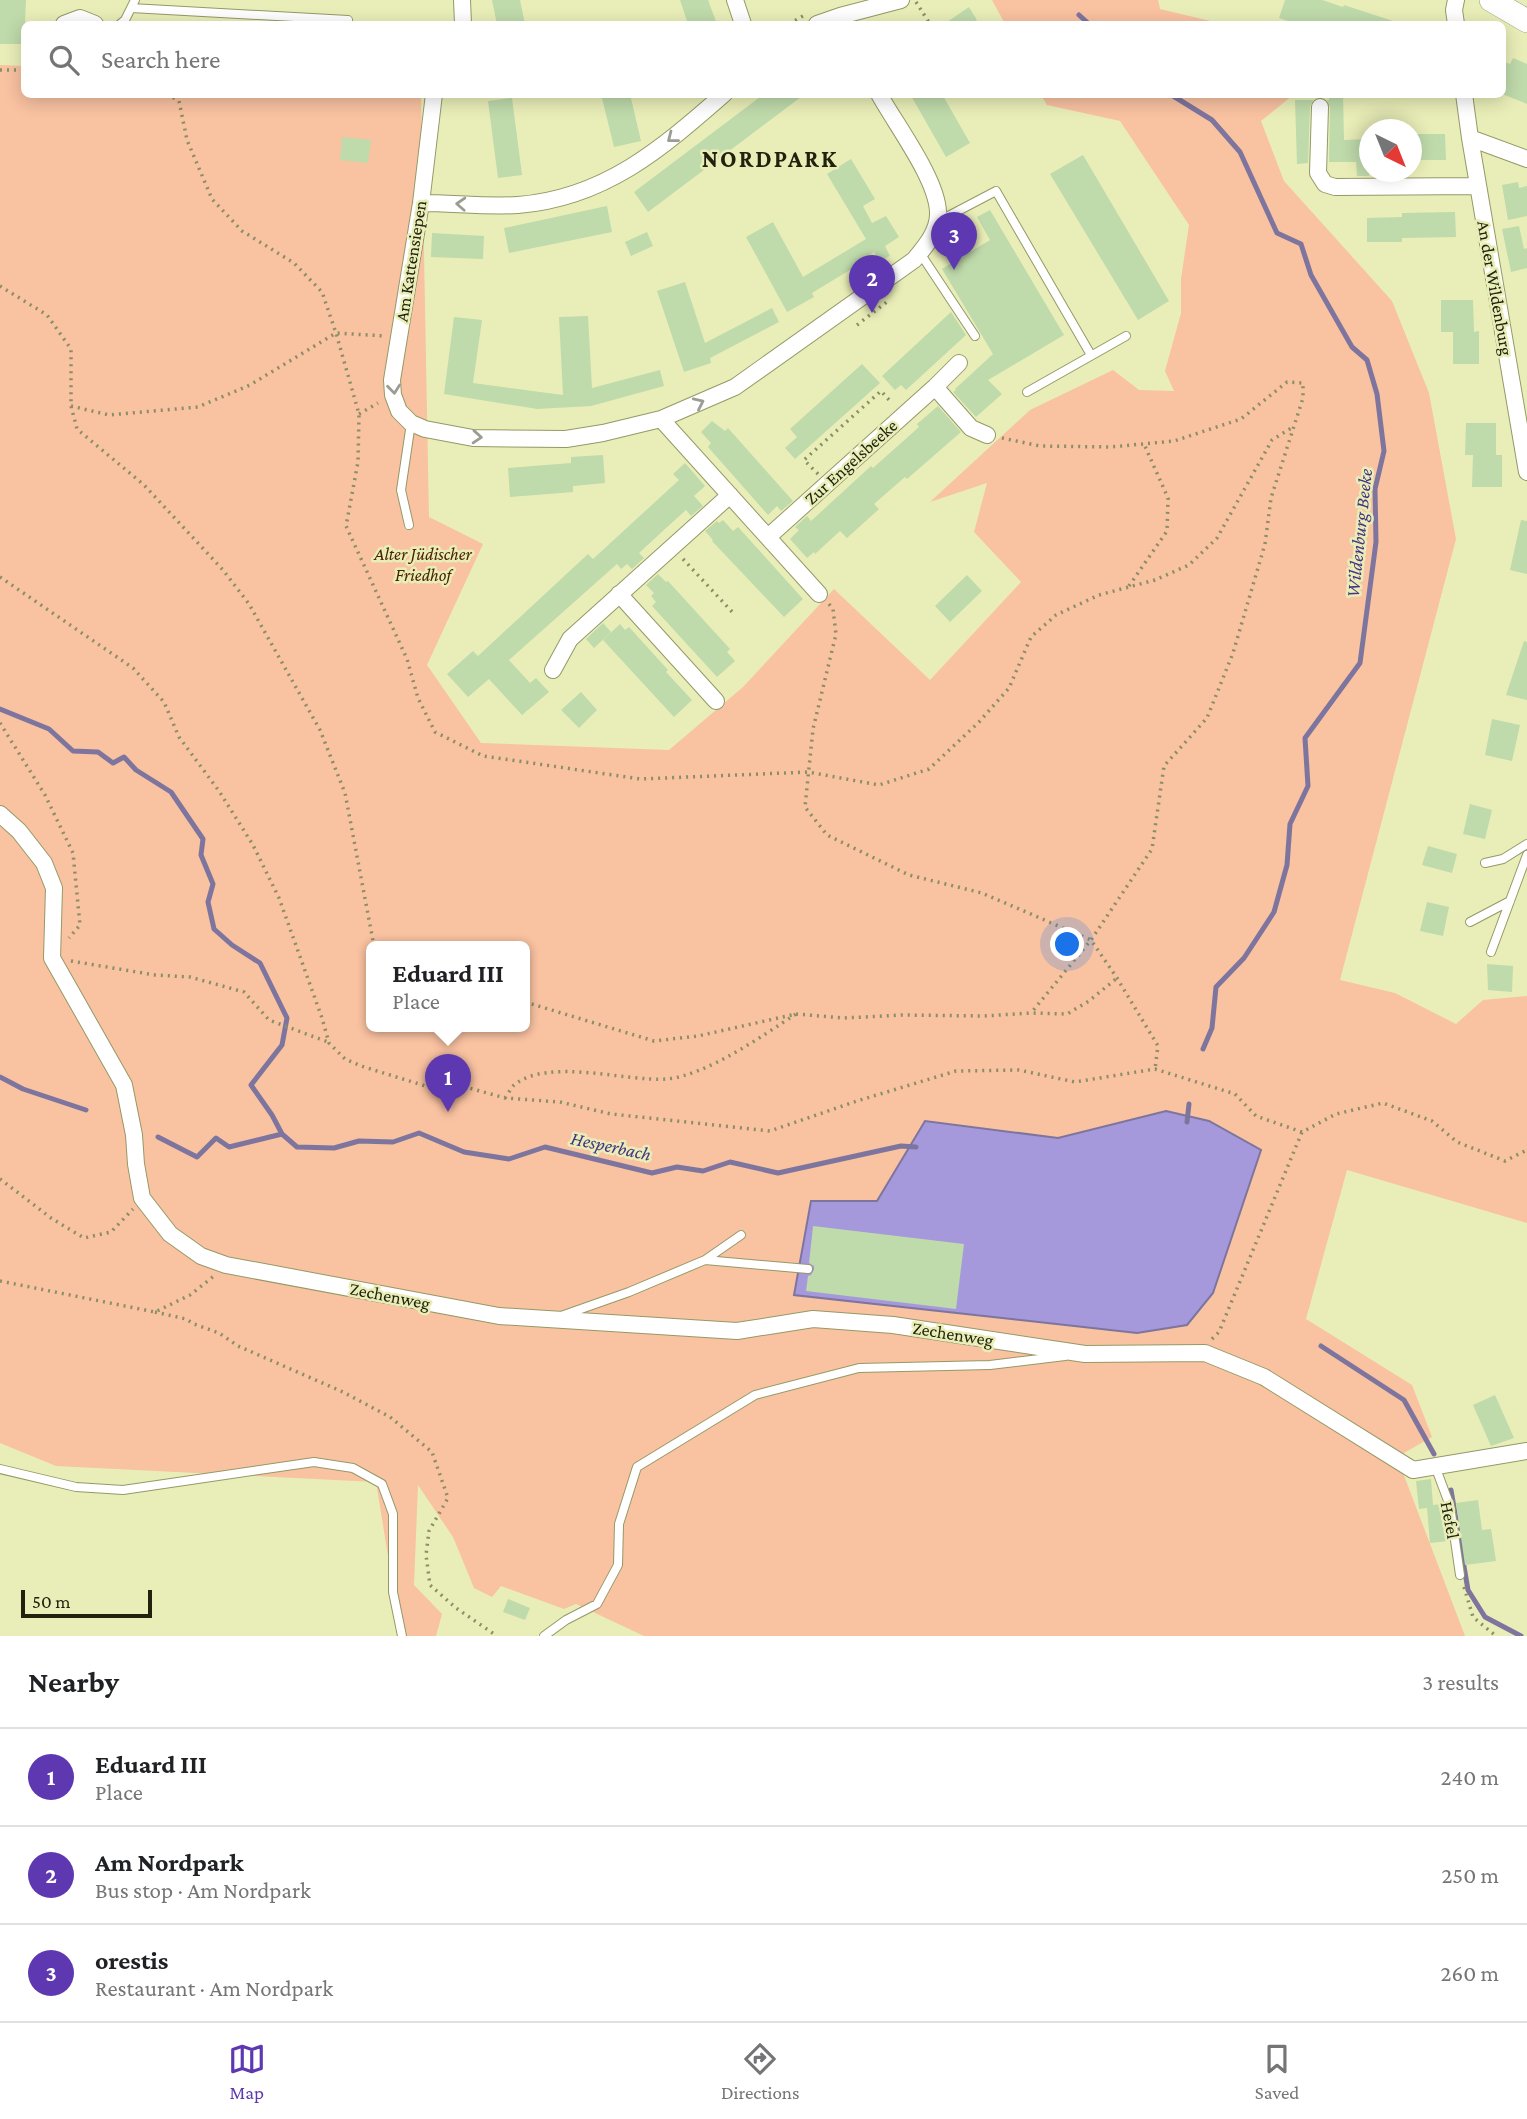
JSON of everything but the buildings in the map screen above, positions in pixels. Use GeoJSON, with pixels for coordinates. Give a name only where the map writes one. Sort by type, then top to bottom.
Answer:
{"type":"FeatureCollection","features":[{"type":"Feature","properties":{"kind":"main road"},"geometry":{"type":"LineString","coordinates":[[1491,0],[1527,20]]}},
{"type":"Feature","properties":{"kind":"street"},"geometry":{"type":"LineString","coordinates":[[81,0],[88,21]]}},
{"type":"Feature","properties":{"kind":"street"},"geometry":{"type":"LineString","coordinates":[[462,0],[463,21]]}},
{"type":"Feature","properties":{"kind":"street"},"geometry":{"type":"LineString","coordinates":[[735,0],[742,21]]}},
{"type":"Feature","properties":{"kind":"street"},"geometry":{"type":"LineString","coordinates":[[842,20],[901,0]]}},
{"type":"Feature","properties":{"kind":"street"},"geometry":{"type":"LineString","coordinates":[[1456,0],[1456,21]]}},
{"type":"Feature","properties":{"kind":"street","name":"Am Kattensiepen"},"geometry":{"type":"LineString","coordinates":[[393,396],[392,380],[421,203],[434,98]]}},
{"type":"Feature","properties":{"kind":"street"},"geometry":{"type":"LineString","coordinates":[[421,203],[498,206],[569,196],[592,189],[645,159],[719,98]]}},
{"type":"Feature","properties":{"kind":"street"},"geometry":{"type":"LineString","coordinates":[[393,396],[400,411],[411,423],[425,429],[472,438],[566,439],[661,419],[735,387],[917,256],[926,246],[939,211],[932,187],[881,98]]}},
{"type":"Feature","properties":{"kind":"street","name":"An der Wildenburg"},"geometry":{"type":"LineString","coordinates":[[1465,98],[1527,472]]}},
{"type":"Feature","properties":{"kind":"street"},"geometry":{"type":"LineString","coordinates":[[1320,107],[1318,173],[1325,184],[1335,187],[1478,186]]}},
{"type":"Feature","properties":{"kind":"street"},"geometry":{"type":"LineString","coordinates":[[1470,138],[1527,159]]}},
{"type":"Feature","properties":{"kind":"street","name":"Zur Engelsbeeke"},"geometry":{"type":"LineString","coordinates":[[768,537],[935,387],[958,363]]}},
{"type":"Feature","properties":{"kind":"street"},"geometry":{"type":"LineString","coordinates":[[935,387],[971,428],[987,435]]}},
{"type":"Feature","properties":{"kind":"street"},"geometry":{"type":"LineString","coordinates":[[661,419],[820,594]]}},
{"type":"Feature","properties":{"kind":"street"},"geometry":{"type":"LineString","coordinates":[[553,670],[570,639],[730,495]]}},
{"type":"Feature","properties":{"kind":"street"},"geometry":{"type":"LineString","coordinates":[[619,594],[716,701]]}},
{"type":"Feature","properties":{"kind":"street"},"geometry":{"type":"LineString","coordinates":[[0,814],[19,831],[44,863],[54,888],[52,958]]}},
{"type":"Feature","properties":{"kind":"street","name":"Zechenweg"},"geometry":{"type":"LineString","coordinates":[[52,958],[124,1085],[142,1198],[170,1234],[201,1256],[226,1265],[499,1316],[737,1331],[813,1319],[893,1325],[1085,1354],[1205,1353],[1264,1377],[1413,1470],[1527,1451]]}},
{"type":"Feature","properties":{"kind":"lane"},"geometry":{"type":"LineString","coordinates":[[124,21],[133,4],[348,20]]}},
{"type":"Feature","properties":{"kind":"lane"},"geometry":{"type":"LineString","coordinates":[[937,222],[996,191],[1091,355]]}},
{"type":"Feature","properties":{"kind":"lane"},"geometry":{"type":"LineString","coordinates":[[917,256],[975,336]]}},
{"type":"Feature","properties":{"kind":"lane"},"geometry":{"type":"LineString","coordinates":[[1027,392],[1126,336]]}},
{"type":"Feature","properties":{"kind":"lane"},"geometry":{"type":"LineString","coordinates":[[409,525],[401,490],[411,423]]}},
{"type":"Feature","properties":{"kind":"lane"},"geometry":{"type":"LineString","coordinates":[[1485,863],[1503,859],[1527,844]]}},
{"type":"Feature","properties":{"kind":"lane"},"geometry":{"type":"LineString","coordinates":[[1491,951],[1527,855]]}},
{"type":"Feature","properties":{"kind":"lane"},"geometry":{"type":"LineString","coordinates":[[1469,922],[1510,901]]}},
{"type":"Feature","properties":{"kind":"lane"},"geometry":{"type":"LineString","coordinates":[[551,1319],[629,1293],[705,1260],[741,1235]]}},
{"type":"Feature","properties":{"kind":"lane"},"geometry":{"type":"LineString","coordinates":[[705,1260],[808,1269]]}},
{"type":"Feature","properties":{"kind":"lane","name":"Zechenweg"},"geometry":{"type":"LineString","coordinates":[[544,1636],[566,1620],[597,1604],[618,1565],[618,1524],[638,1468],[755,1395],[859,1368],[990,1365],[1085,1354]]}},
{"type":"Feature","properties":{"kind":"lane"},"geometry":{"type":"LineString","coordinates":[[0,1469],[76,1488],[123,1490],[314,1462],[353,1468],[382,1483],[393,1514],[393,1592],[402,1636]]}},
{"type":"Feature","properties":{"kind":"lane","name":"Hefel"},"geometry":{"type":"LineString","coordinates":[[1435,1466],[1450,1506],[1460,1576]]}},
{"type":"Feature","properties":{"kind":"path"},"geometry":{"type":"LineString","coordinates":[[915,0],[928,21]]}},
{"type":"Feature","properties":{"kind":"path"},"geometry":{"type":"LineString","coordinates":[[0,70],[21,70]]}},
{"type":"Feature","properties":{"kind":"path"},"geometry":{"type":"LineString","coordinates":[[174,98],[179,101],[187,140],[212,199],[242,231],[294,263],[322,292],[359,414],[358,462],[346,526],[407,659],[418,698],[435,732],[483,756],[641,779],[808,772],[879,785],[929,769],[979,722],[1009,688],[1031,637],[1056,615],[1099,595],[1155,580],[1189,565],[1217,538],[1272,440],[1293,427]]}},
{"type":"Feature","properties":{"kind":"path"},"geometry":{"type":"LineString","coordinates":[[0,286],[47,315],[71,349],[71,406],[78,429],[144,485],[223,570],[248,604],[320,730],[345,793],[373,941]]}},
{"type":"Feature","properties":{"kind":"path"},"geometry":{"type":"LineString","coordinates":[[857,325],[888,301]]}},
{"type":"Feature","properties":{"kind":"path"},"geometry":{"type":"LineString","coordinates":[[71,406],[109,415],[198,407],[250,385],[336,333],[399,337]]}},
{"type":"Feature","properties":{"kind":"path"},"geometry":{"type":"LineString","coordinates":[[987,435],[1040,446],[1111,447],[1174,441],[1241,419],[1287,382],[1303,383],[1303,398],[1271,498],[1265,544],[1233,653],[1207,718],[1164,766],[1152,849],[1091,940],[1031,1013]]}},
{"type":"Feature","properties":{"kind":"path"},"geometry":{"type":"LineString","coordinates":[[827,484],[804,460],[881,391],[903,415]]}},
{"type":"Feature","properties":{"kind":"path"},"geometry":{"type":"LineString","coordinates":[[359,414],[393,396]]}},
{"type":"Feature","properties":{"kind":"path"},"geometry":{"type":"LineString","coordinates":[[1128,587],[1167,531],[1168,498],[1144,444]]}},
{"type":"Feature","properties":{"kind":"path"},"geometry":{"type":"LineString","coordinates":[[672,547],[735,615]]}},
{"type":"Feature","properties":{"kind":"path"},"geometry":{"type":"LineString","coordinates":[[0,577],[133,668],[164,702],[179,737],[219,791],[253,845],[279,898],[329,1043]]}},
{"type":"Feature","properties":{"kind":"path"},"geometry":{"type":"LineString","coordinates":[[820,594],[833,609],[836,634],[813,729],[804,807],[827,835],[909,875],[982,892],[1091,940],[1158,1045],[1155,1069]]}},
{"type":"Feature","properties":{"kind":"path"},"geometry":{"type":"LineString","coordinates":[[0,723],[45,795],[73,853],[80,925],[52,958]]}},
{"type":"Feature","properties":{"kind":"path"},"geometry":{"type":"LineString","coordinates":[[52,958],[155,975],[190,977],[244,992],[270,1020],[329,1043],[345,1059],[432,1087],[462,1086],[505,1098],[560,1102],[611,1114],[770,1131],[858,1101],[957,1072],[1018,1070],[1075,1082],[1155,1069],[1235,1094],[1256,1116],[1302,1132]]}},
{"type":"Feature","properties":{"kind":"path"},"geometry":{"type":"LineString","coordinates":[[530,1004],[654,1041],[698,1036],[796,1014],[844,1018],[1067,1014],[1089,1001],[1117,978]]}},
{"type":"Feature","properties":{"kind":"path"},"geometry":{"type":"LineString","coordinates":[[505,1098],[514,1085],[536,1074],[571,1072],[668,1079],[698,1070],[746,1046],[796,1014]]}},
{"type":"Feature","properties":{"kind":"path"},"geometry":{"type":"LineString","coordinates":[[1199,1353],[1219,1332],[1302,1132],[1336,1114],[1383,1103],[1432,1121],[1457,1142],[1505,1161],[1527,1150]]}},
{"type":"Feature","properties":{"kind":"path"},"geometry":{"type":"LineString","coordinates":[[0,1180],[51,1218],[84,1238],[111,1232],[142,1198]]}},
{"type":"Feature","properties":{"kind":"path"},"geometry":{"type":"LineString","coordinates":[[155,1312],[190,1295],[226,1265]]}},
{"type":"Feature","properties":{"kind":"path"},"geometry":{"type":"LineString","coordinates":[[0,1281],[186,1319],[219,1333],[238,1346],[343,1392],[390,1417],[432,1452],[448,1498],[429,1531],[426,1555],[430,1585],[456,1608],[497,1636]]}},
{"type":"Feature","properties":{"kind":"path"},"geometry":{"type":"LineString","coordinates":[[1460,1576],[1473,1616],[1496,1636]]}},
{"type":"Feature","properties":{"kind":"green space"},"geometry":{"type":"Polygon","coordinates":[[[992,0],[1158,0],[1160,9],[1210,21],[1003,21],[992,0]]]}},
{"type":"Feature","properties":{"kind":"green space","name":"Alter Jüdischer Friedhof"},"geometry":{"type":"Polygon","coordinates":[[[0,65],[21,66],[21,98],[421,98],[429,517],[483,544],[427,665],[481,743],[669,750],[743,687],[834,589],[930,680],[1021,582],[974,532],[987,483],[930,502],[1030,410],[1113,370],[1139,390],[1174,391],[1165,371],[1181,313],[1181,279],[1189,225],[1120,121],[1047,105],[1043,98],[1289,98],[1261,121],[1284,181],[1392,301],[1429,393],[1456,539],[1340,980],[1395,993],[1456,1024],[1483,1000],[1527,996],[1527,1223],[1347,1170],[1306,1319],[1412,1385],[1432,1437],[1397,1457],[1465,1636],[644,1636],[576,1604],[564,1609],[501,1586],[492,1597],[474,1588],[453,1537],[418,1485],[414,1585],[442,1614],[436,1636],[401,1636],[376,1482],[56,1466],[0,1443],[0,65]]]}},
{"type":"Feature","properties":{"kind":"shaded area"},"geometry":{"type":"Polygon","coordinates":[[[1166,1111],[1209,1121],[1261,1150],[1213,1293],[1187,1325],[1137,1333],[794,1295],[811,1201],[877,1201],[925,1121],[1058,1138],[1166,1111]]]}},
{"type":"Feature","properties":{"kind":"waterway","name":"Wildenburg Beeke"},"geometry":{"type":"LineString","coordinates":[[1079,15],[1086,21]]}},
{"type":"Feature","properties":{"kind":"waterway","name":"Wildenburg Beeke"},"geometry":{"type":"LineString","coordinates":[[1176,98],[1212,120],[1240,152],[1277,233],[1301,244],[1311,275],[1352,347],[1367,360],[1377,394],[1384,451],[1375,489],[1376,542],[1360,663],[1305,738],[1308,786],[1290,824],[1287,865],[1274,912],[1244,958],[1216,987],[1212,1028],[1203,1049]]}},
{"type":"Feature","properties":{"kind":"waterway"},"geometry":{"type":"LineString","coordinates":[[0,709],[49,729],[73,751],[98,752],[113,763],[124,757],[136,770],[171,792],[203,839],[201,855],[213,884],[208,902],[214,929],[232,945],[260,963],[287,1018],[282,1045],[251,1085],[282,1134]]}},
{"type":"Feature","properties":{"kind":"waterway","name":"Hesperbach"},"geometry":{"type":"LineString","coordinates":[[0,1077],[23,1089],[86,1110]]}},
{"type":"Feature","properties":{"kind":"waterway","name":"Wildenburg Beeke"},"geometry":{"type":"LineString","coordinates":[[1187,1122],[1189,1104]]}},
{"type":"Feature","properties":{"kind":"waterway","name":"Hesperbach"},"geometry":{"type":"LineString","coordinates":[[158,1137],[197,1157],[216,1138],[229,1147],[282,1134],[297,1147],[334,1148],[359,1141],[393,1142],[419,1133],[464,1152],[509,1159],[545,1147],[652,1173],[677,1167],[703,1171],[730,1162],[778,1173],[901,1146],[916,1147]]}},
{"type":"Feature","properties":{"kind":"waterway","name":"Hesperbach"},"geometry":{"type":"LineString","coordinates":[[1321,1346],[1404,1400],[1434,1454]]}},
{"type":"Feature","properties":{"kind":"waterway","name":"Hesperbach"},"geometry":{"type":"LineString","coordinates":[[1451,1490],[1468,1590],[1485,1617],[1521,1636]]}},
{"type":"Feature","properties":{"kind":"place","name":"orestis"},"geometry":{"type":"Point","coordinates":[954,270]}},
{"type":"Feature","properties":{"kind":"place","name":"Am Nordpark"},"geometry":{"type":"Point","coordinates":[872,313]}},
{"type":"Feature","properties":{"kind":"place","name":"Eduard III"},"geometry":{"type":"Point","coordinates":[448,1112]}},
{"type":"Feature","properties":{"kind":"district","name":"NORDPARK"},"geometry":{"type":"Point","coordinates":[770,158]}}]}
